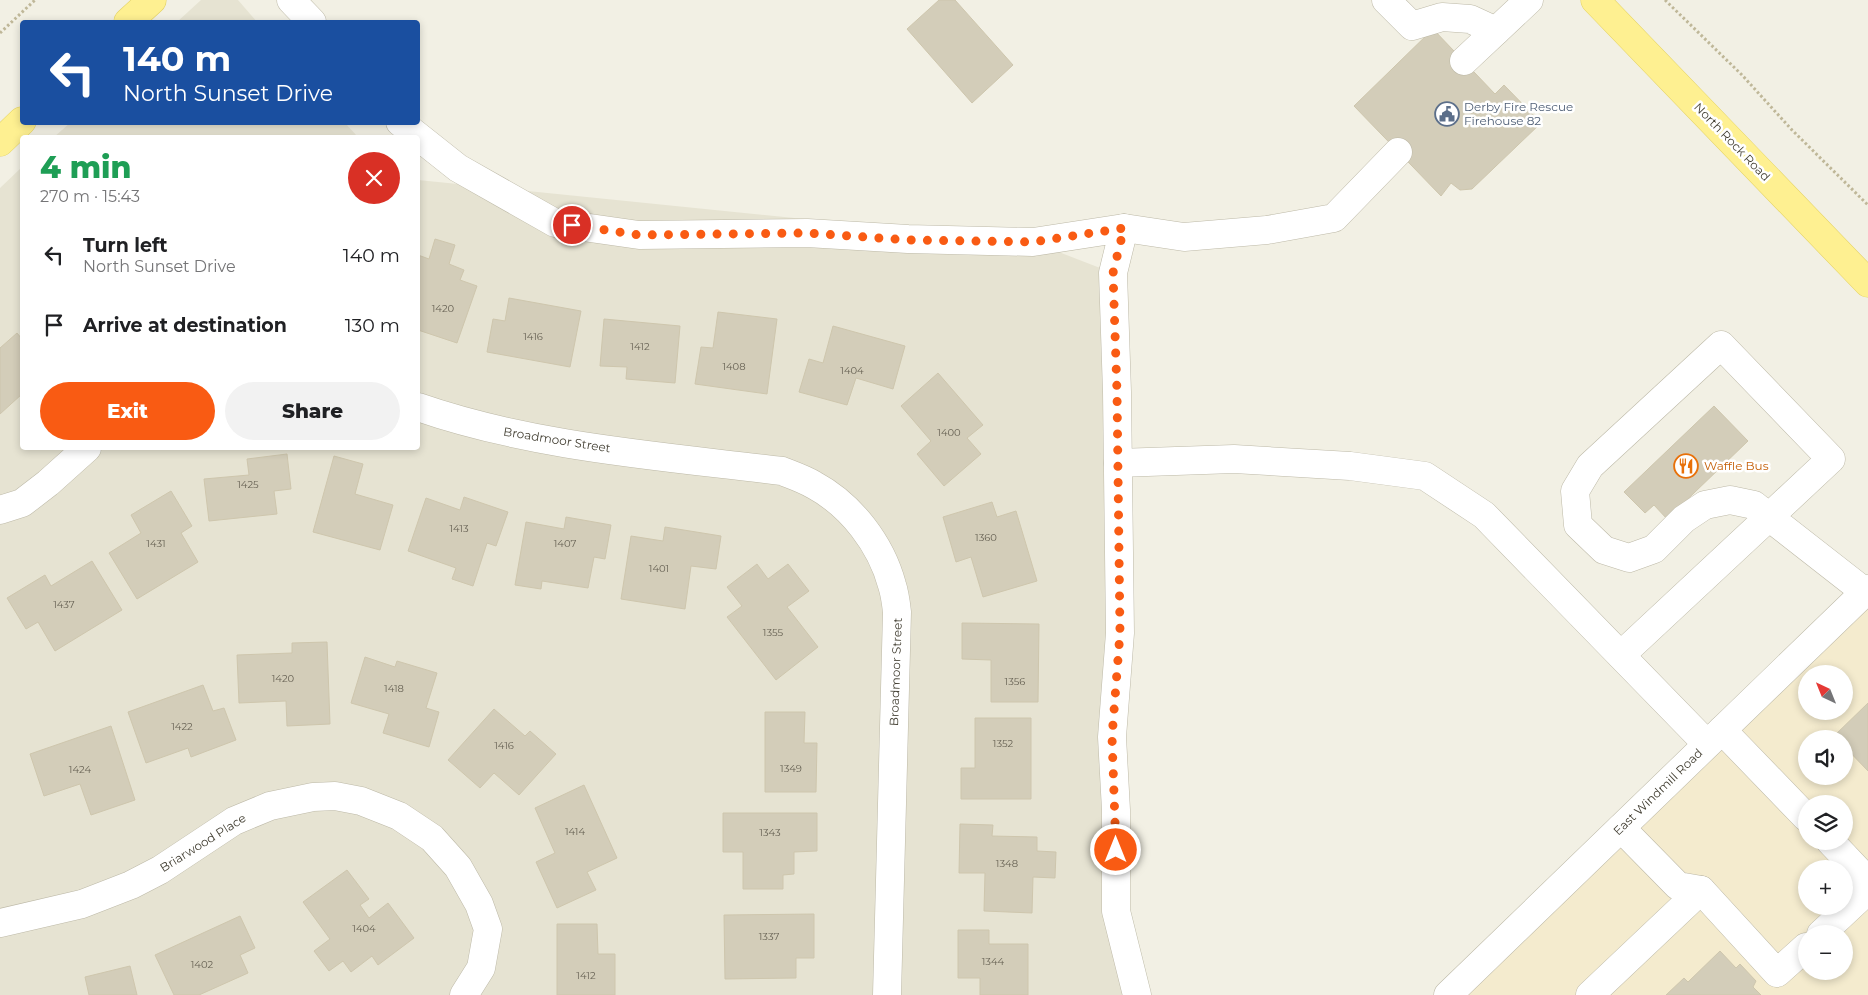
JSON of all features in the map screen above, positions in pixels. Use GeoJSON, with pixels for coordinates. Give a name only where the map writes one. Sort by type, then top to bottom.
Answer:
{"type":"FeatureCollection","features":[{"type":"Feature","properties":{"kind":"main road"},"geometry":{"type":"LineString","coordinates":[[130,20],[152,0]]}},
{"type":"Feature","properties":{"kind":"main road","name":"North Rock Road"},"geometry":{"type":"LineString","coordinates":[[1595,0],[1868,283]]}},
{"type":"Feature","properties":{"kind":"main road"},"geometry":{"type":"LineString","coordinates":[[0,142],[20,123]]}},
{"type":"Feature","properties":{"kind":"street"},"geometry":{"type":"LineString","coordinates":[[291,0],[310,20]]}},
{"type":"Feature","properties":{"kind":"street"},"geometry":{"type":"LineString","coordinates":[[1386,0],[1412,26],[1442,17],[1470,19],[1496,31]]}},
{"type":"Feature","properties":{"kind":"street"},"geometry":{"type":"LineString","coordinates":[[1464,62],[1529,0]]}},
{"type":"Feature","properties":{"kind":"street"},"geometry":{"type":"LineString","coordinates":[[404,125],[416,135]]}},
{"type":"Feature","properties":{"kind":"street"},"geometry":{"type":"LineString","coordinates":[[420,138],[458,168],[555,223],[639,235],[807,233],[908,240],[1033,242],[1124,228],[1184,237],[1267,230],[1334,218],[1398,152]]}},
{"type":"Feature","properties":{"kind":"street"},"geometry":{"type":"LineString","coordinates":[[1124,228],[1113,273],[1120,633],[1112,737],[1116,810],[1116,911],[1136,995]]}},
{"type":"Feature","properties":{"kind":"street"},"geometry":{"type":"LineString","coordinates":[[1620,655],[1769,517],[1831,459],[1721,345],[1590,466],[1575,491],[1578,525],[1604,550],[1629,558],[1654,549],[1684,519],[1705,505],[1730,500],[1754,505],[1769,517],[1866,591]]}},
{"type":"Feature","properties":{"kind":"street","name":"Broadmoor Street"},"geometry":{"type":"LineString","coordinates":[[420,408],[486,428],[546,441],[782,471],[814,485],[829,495],[843,506],[867,532],[879,552],[892,585],[897,612],[887,995]]}},
{"type":"Feature","properties":{"kind":"street"},"geometry":{"type":"LineString","coordinates":[[0,510],[22,503],[86,450]]}},
{"type":"Feature","properties":{"kind":"street"},"geometry":{"type":"LineString","coordinates":[[1118,463],[1234,459],[1350,466],[1425,476],[1484,515],[1620,655],[1798,810]]}},
{"type":"Feature","properties":{"kind":"street","name":"East Windmill Road"},"geometry":{"type":"LineString","coordinates":[[1448,995],[1866,591]]}},
{"type":"Feature","properties":{"kind":"street","name":"Briarwood Place"},"geometry":{"type":"LineString","coordinates":[[0,923],[82,904],[131,885],[160,870],[234,821],[270,806],[313,797],[335,796],[361,801],[399,816],[432,838],[458,867],[480,904],[488,929],[481,968],[464,995]]}},
{"type":"Feature","properties":{"kind":"street"},"geometry":{"type":"LineString","coordinates":[[1621,828],[1678,886],[1701,890],[1777,973],[1798,954]]}},
{"type":"Feature","properties":{"kind":"street"},"geometry":{"type":"LineString","coordinates":[[1839,850],[1868,881]]}},
{"type":"Feature","properties":{"kind":"street"},"geometry":{"type":"LineString","coordinates":[[1590,995],[1701,890]]}},
{"type":"Feature","properties":{"kind":"street"},"geometry":{"type":"LineString","coordinates":[[1830,925],[1868,890]]}},
{"type":"Feature","properties":{"kind":"path"},"geometry":{"type":"LineString","coordinates":[[0,33],[34,0]]}},
{"type":"Feature","properties":{"kind":"path"},"geometry":{"type":"LineString","coordinates":[[1665,0],[1742,75],[1792,130],[1868,205]]}},
{"type":"Feature","properties":{"kind":"shaded area"},"geometry":{"type":"Polygon","coordinates":[[[201,0],[238,0],[255,20],[179,20],[201,0]]]}},
{"type":"Feature","properties":{"kind":"shaded area"},"geometry":{"type":"Polygon","coordinates":[[[68,125],[347,125],[356,135],[56,135],[68,125]]]}},
{"type":"Feature","properties":{"kind":"shaded area"},"geometry":{"type":"Polygon","coordinates":[[[20,169],[20,450],[420,450],[420,180],[1033,242],[1113,273],[1116,890],[1137,995],[0,995],[0,188],[20,169]]]}},
{"type":"Feature","properties":{"kind":"shaded area"},"geometry":{"type":"Polygon","coordinates":[[[1868,606],[1868,995],[1449,995],[1798,671],[1798,720],[1853,720],[1853,665],[1804,665],[1868,606]]]}},
{"type":"Feature","properties":{"kind":"building"},"geometry":{"type":"Polygon","coordinates":[[[939,0],[955,0],[1013,65],[972,103],[907,29],[939,0]]]}},
{"type":"Feature","properties":{"kind":"building","name":"Derby Fire Rescue Firehouse 82"},"geometry":{"type":"Polygon","coordinates":[[[1433,29],[1495,94],[1504,85],[1541,123],[1472,189],[1460,190],[1451,183],[1441,196],[1354,106],[1433,29]]]}},
{"type":"Feature","properties":{"kind":"building"},"geometry":{"type":"Polygon","coordinates":[[[435,239],[455,245],[449,264],[464,270],[460,280],[477,286],[457,343],[420,331],[420,256],[429,259],[435,239]]]}},
{"type":"Feature","properties":{"kind":"building"},"geometry":{"type":"Polygon","coordinates":[[[509,298],[581,311],[570,367],[487,352],[493,319],[505,321],[509,298]]]}},
{"type":"Feature","properties":{"kind":"building"},"geometry":{"type":"Polygon","coordinates":[[[718,312],[777,319],[767,394],[695,384],[701,347],[713,348],[718,312]]]}},
{"type":"Feature","properties":{"kind":"building"},"geometry":{"type":"Polygon","coordinates":[[[604,319],[680,326],[675,383],[626,379],[627,367],[600,366],[604,319]]]}},
{"type":"Feature","properties":{"kind":"building"},"geometry":{"type":"Polygon","coordinates":[[[833,326],[905,346],[893,389],[856,378],[847,405],[799,392],[809,359],[823,363],[833,326]]]}},
{"type":"Feature","properties":{"kind":"building"},"geometry":{"type":"Polygon","coordinates":[[[17,333],[20,337],[20,396],[0,414],[0,348],[17,333]]]}},
{"type":"Feature","properties":{"kind":"building"},"geometry":{"type":"Polygon","coordinates":[[[938,373],[983,425],[967,438],[981,454],[944,486],[917,454],[931,441],[901,406],[938,373]]]}},
{"type":"Feature","properties":{"kind":"building","name":"Waffle Bus"},"geometry":{"type":"Polygon","coordinates":[[[1714,406],[1748,441],[1667,519],[1654,505],[1645,513],[1624,492],[1714,406]]]}},
{"type":"Feature","properties":{"kind":"building"},"geometry":{"type":"Polygon","coordinates":[[[287,454],[291,489],[274,491],[277,514],[209,521],[204,479],[249,475],[247,459],[287,454]]]}},
{"type":"Feature","properties":{"kind":"building"},"geometry":{"type":"Polygon","coordinates":[[[334,456],[363,464],[355,494],[393,505],[380,550],[313,532],[334,456]]]}},
{"type":"Feature","properties":{"kind":"building"},"geometry":{"type":"Polygon","coordinates":[[[171,491],[192,526],[181,533],[198,562],[137,599],[109,553],[141,533],[131,515],[171,491]]]}},
{"type":"Feature","properties":{"kind":"building"},"geometry":{"type":"Polygon","coordinates":[[[464,497],[508,512],[496,546],[487,543],[473,586],[452,579],[456,568],[408,551],[426,498],[460,510],[464,497]]]}},
{"type":"Feature","properties":{"kind":"building"},"geometry":{"type":"Polygon","coordinates":[[[992,502],[997,517],[1016,511],[1037,581],[983,597],[971,557],[956,562],[943,517],[992,502]]]}},
{"type":"Feature","properties":{"kind":"building"},"geometry":{"type":"Polygon","coordinates":[[[566,517],[611,525],[605,559],[594,557],[588,588],[542,581],[541,589],[515,585],[526,522],[564,529],[566,517]]]}},
{"type":"Feature","properties":{"kind":"building"},"geometry":{"type":"Polygon","coordinates":[[[665,527],[721,536],[716,569],[691,566],[685,609],[621,599],[631,536],[663,541],[665,527]]]}},
{"type":"Feature","properties":{"kind":"building"},"geometry":{"type":"Polygon","coordinates":[[[92,561],[122,610],[55,651],[38,622],[26,629],[7,598],[45,575],[51,586],[92,561]]]}},
{"type":"Feature","properties":{"kind":"building"},"geometry":{"type":"Polygon","coordinates":[[[757,564],[768,579],[788,564],[809,591],[787,607],[818,647],[776,680],[727,617],[742,606],[727,587],[757,564]]]}},
{"type":"Feature","properties":{"kind":"building"},"geometry":{"type":"Polygon","coordinates":[[[962,623],[1039,624],[1038,702],[991,702],[991,660],[962,659],[962,623]]]}},
{"type":"Feature","properties":{"kind":"building"},"geometry":{"type":"Polygon","coordinates":[[[327,642],[330,724],[287,726],[286,701],[239,703],[237,655],[292,653],[292,643],[327,642]]]}},
{"type":"Feature","properties":{"kind":"building"},"geometry":{"type":"Polygon","coordinates":[[[365,657],[395,667],[397,661],[437,673],[426,708],[439,712],[429,747],[383,733],[389,714],[351,703],[365,657]]]}},
{"type":"Feature","properties":{"kind":"building"},"geometry":{"type":"Polygon","coordinates":[[[203,685],[213,711],[224,708],[236,740],[191,757],[188,748],[146,763],[128,712],[203,685]]]}},
{"type":"Feature","properties":{"kind":"building"},"geometry":{"type":"Polygon","coordinates":[[[1868,703],[1868,771],[1853,755],[1853,730],[1840,730],[1850,720],[1853,720],[1853,718],[1868,703]]]}},
{"type":"Feature","properties":{"kind":"building"},"geometry":{"type":"Polygon","coordinates":[[[494,709],[525,736],[530,731],[556,754],[519,795],[494,773],[480,788],[448,760],[494,709]]]}},
{"type":"Feature","properties":{"kind":"building"},"geometry":{"type":"Polygon","coordinates":[[[765,712],[805,712],[804,743],[817,743],[816,792],[765,792],[765,712]]]}},
{"type":"Feature","properties":{"kind":"building"},"geometry":{"type":"Polygon","coordinates":[[[975,718],[1031,718],[1031,799],[961,799],[961,768],[975,768],[975,718]]]}},
{"type":"Feature","properties":{"kind":"building"},"geometry":{"type":"Polygon","coordinates":[[[111,726],[135,800],[91,815],[80,784],[44,796],[30,754],[111,726]]]}},
{"type":"Feature","properties":{"kind":"building"},"geometry":{"type":"Polygon","coordinates":[[[584,785],[617,858],[587,872],[596,890],[557,908],[536,862],[555,853],[535,808],[584,785]]]}},
{"type":"Feature","properties":{"kind":"building"},"geometry":{"type":"Polygon","coordinates":[[[723,813],[817,813],[817,851],[794,852],[794,874],[783,875],[783,889],[743,889],[743,852],[723,852],[723,813]]]}},
{"type":"Feature","properties":{"kind":"building"},"geometry":{"type":"Polygon","coordinates":[[[960,824],[993,825],[992,836],[1037,837],[1037,851],[1056,852],[1055,878],[1033,877],[1032,913],[984,911],[985,873],[959,873],[960,824]]]}},
{"type":"Feature","properties":{"kind":"building"},"geometry":{"type":"Polygon","coordinates":[[[347,870],[369,899],[360,905],[369,918],[388,903],[414,938],[378,965],[372,956],[351,972],[343,961],[329,971],[314,951],[330,939],[303,902],[347,870]]]}},
{"type":"Feature","properties":{"kind":"building"},"geometry":{"type":"Polygon","coordinates":[[[814,914],[814,958],[796,958],[796,978],[725,979],[724,915],[814,914]]]}},
{"type":"Feature","properties":{"kind":"building"},"geometry":{"type":"Polygon","coordinates":[[[240,916],[255,948],[240,955],[248,973],[199,995],[174,995],[155,955],[240,916]]]}},
{"type":"Feature","properties":{"kind":"building"},"geometry":{"type":"Polygon","coordinates":[[[557,924],[597,924],[598,954],[615,954],[615,995],[557,995],[557,924]]]}},
{"type":"Feature","properties":{"kind":"building"},"geometry":{"type":"Polygon","coordinates":[[[958,930],[989,930],[989,944],[1028,944],[1028,995],[980,995],[980,978],[958,978],[958,930]]]}},
{"type":"Feature","properties":{"kind":"building"},"geometry":{"type":"Polygon","coordinates":[[[1720,951],[1736,968],[1740,964],[1756,981],[1753,987],[1761,995],[1666,995],[1684,978],[1688,982],[1720,951]]]}},
{"type":"Feature","properties":{"kind":"building"},"geometry":{"type":"Polygon","coordinates":[[[130,966],[137,995],[89,995],[85,977],[130,966]]]}},
{"type":"Feature","properties":{"kind":"place","name":"Derby Fire Rescue Firehouse 82"},"geometry":{"type":"Point","coordinates":[1447,114]}},
{"type":"Feature","properties":{"kind":"place","name":"Waffle Bus"},"geometry":{"type":"Point","coordinates":[1686,466]}},
{"type":"Feature","properties":{"kind":"route"},"geometry":{"type":"LineString","coordinates":[[572,225],[639,235],[807,233],[908,240],[1033,242],[1124,228],[1113,273],[1117,392],[1120,633],[1112,737],[1116,850]]}}]}
